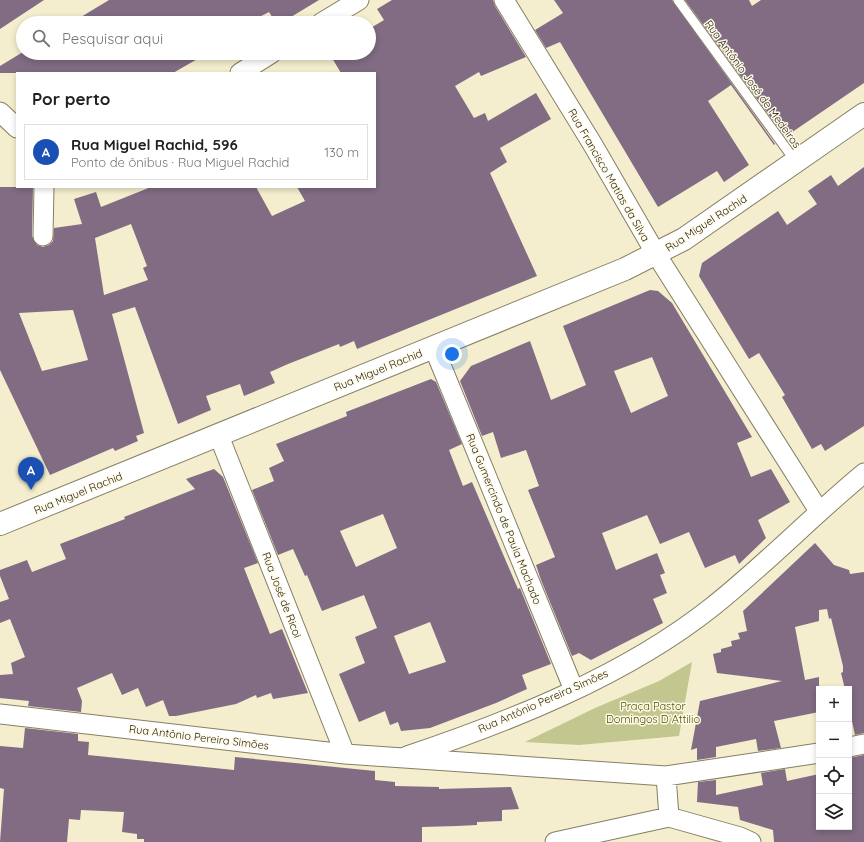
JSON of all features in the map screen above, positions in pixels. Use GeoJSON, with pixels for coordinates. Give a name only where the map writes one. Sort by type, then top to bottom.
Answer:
{"type":"FeatureCollection","features":[{"type":"Feature","properties":{"kind":"main road","name":"Rua Miguel Rachid"},"geometry":{"type":"LineString","coordinates":[[0,524],[219,436],[625,269],[684,239],[864,114]]}},
{"type":"Feature","properties":{"kind":"street"},"geometry":{"type":"LineString","coordinates":[[333,16],[359,0]]}},
{"type":"Feature","properties":{"kind":"street","name":"Rua Francisco Matias da Silva"},"geometry":{"type":"LineString","coordinates":[[504,0],[593,145],[656,254],[819,511]]}},
{"type":"Feature","properties":{"kind":"street"},"geometry":{"type":"LineString","coordinates":[[242,72],[261,60]]}},
{"type":"Feature","properties":{"kind":"street"},"geometry":{"type":"LineString","coordinates":[[0,112],[16,127]]}},
{"type":"Feature","properties":{"kind":"street"},"geometry":{"type":"LineString","coordinates":[[43,236],[44,188]]}},
{"type":"Feature","properties":{"kind":"street","name":"Rua Gumercindo de Paula Machado"},"geometry":{"type":"LineString","coordinates":[[434,348],[574,690]]}},
{"type":"Feature","properties":{"kind":"street","name":"Rua José de Ricoi"},"geometry":{"type":"LineString","coordinates":[[219,436],[345,754]]}},
{"type":"Feature","properties":{"kind":"street","name":"Rua Antônio Pereira Simões"},"geometry":{"type":"LineString","coordinates":[[398,759],[454,740],[574,690],[623,665],[670,636],[712,607],[819,511],[864,473]]}},
{"type":"Feature","properties":{"kind":"street","name":"Rua Antônio Pereira Simões"},"geometry":{"type":"LineString","coordinates":[[0,714],[398,759],[666,776],[816,753]]}},
{"type":"Feature","properties":{"kind":"street"},"geometry":{"type":"LineString","coordinates":[[852,746],[864,744]]}},
{"type":"Feature","properties":{"kind":"street"},"geometry":{"type":"LineString","coordinates":[[666,776],[670,817]]}},
{"type":"Feature","properties":{"kind":"street"},"geometry":{"type":"LineString","coordinates":[[555,842],[670,817],[740,837],[751,842]]}},
{"type":"Feature","properties":{"kind":"lane","name":"Rua Antônio José de Medeiros"},"geometry":{"type":"LineString","coordinates":[[678,0],[796,162]]}},
{"type":"Feature","properties":{"kind":"green space","name":"Praça Pastor Domingos D´Attilio"},"geometry":{"type":"Polygon","coordinates":[[[692,662],[679,736],[579,745],[525,742],[595,708],[659,681],[692,662]]]}},
{"type":"Feature","properties":{"kind":"building"},"geometry":{"type":"Polygon","coordinates":[[[0,0],[44,0],[20,16],[16,16],[16,18],[0,29],[0,0]]]}},
{"type":"Feature","properties":{"kind":"building"},"geometry":{"type":"Polygon","coordinates":[[[109,0],[319,0],[293,16],[272,16],[269,12],[261,16],[83,16],[109,0]]]}},
{"type":"Feature","properties":{"kind":"building"},"geometry":{"type":"Polygon","coordinates":[[[392,0],[493,0],[495,6],[526,57],[481,76],[479,72],[455,86],[474,118],[485,113],[488,121],[536,93],[551,119],[500,148],[507,162],[490,173],[537,276],[357,349],[354,341],[340,347],[339,344],[288,364],[270,372],[275,383],[244,396],[240,384],[206,396],[211,410],[178,424],[135,307],[112,314],[144,433],[136,436],[138,441],[115,451],[113,448],[50,475],[0,370],[0,187],[33,188],[32,236],[37,245],[43,247],[49,245],[53,241],[54,228],[82,224],[74,199],[96,192],[101,207],[148,188],[257,188],[272,216],[305,201],[298,188],[376,188],[376,72],[340,72],[333,60],[376,60],[376,25],[384,20],[377,9],[392,0]],[[131,224],[95,238],[104,295],[148,280],[143,268],[147,266],[131,224]],[[73,310],[19,313],[42,371],[88,360],[73,310]]]}},
{"type":"Feature","properties":{"kind":"building"},"geometry":{"type":"Polygon","coordinates":[[[554,0],[672,0],[775,144],[774,145],[731,85],[708,101],[749,165],[724,182],[717,171],[658,207],[560,42],[546,48],[535,30],[563,13],[554,0]]]}},
{"type":"Feature","properties":{"kind":"building"},"geometry":{"type":"Polygon","coordinates":[[[685,0],[749,0],[752,6],[761,0],[864,0],[864,83],[785,137],[685,0]]]}},
{"type":"Feature","properties":{"kind":"building"},"geometry":{"type":"Polygon","coordinates":[[[16,56],[16,60],[196,60],[175,72],[0,73],[0,66],[16,56]]]}},
{"type":"Feature","properties":{"kind":"building"},"geometry":{"type":"Polygon","coordinates":[[[864,167],[864,426],[825,451],[821,444],[812,449],[782,397],[785,395],[759,353],[749,359],[699,276],[702,263],[778,211],[787,225],[817,204],[808,191],[831,175],[838,186],[864,167]]]}},
{"type":"Feature","properties":{"kind":"building"},"geometry":{"type":"Polygon","coordinates":[[[650,290],[658,291],[672,303],[752,437],[737,443],[751,477],[771,469],[790,502],[758,520],[766,538],[739,564],[735,555],[705,568],[689,532],[660,544],[647,515],[602,533],[616,570],[657,553],[665,573],[660,575],[667,593],[653,599],[663,623],[591,660],[579,653],[572,656],[536,565],[555,557],[528,490],[539,486],[526,450],[501,458],[493,432],[482,436],[460,381],[471,366],[530,341],[551,400],[586,385],[563,326],[650,290]],[[652,357],[614,371],[631,413],[668,396],[652,357]]]}},
{"type":"Feature","properties":{"kind":"building"},"geometry":{"type":"Polygon","coordinates":[[[431,379],[436,382],[462,444],[449,450],[463,486],[472,482],[518,589],[520,588],[551,664],[522,675],[527,689],[496,703],[430,728],[401,731],[398,722],[390,725],[385,711],[359,722],[339,674],[365,663],[355,637],[377,628],[364,595],[322,611],[307,575],[305,576],[293,549],[278,555],[252,490],[274,481],[269,468],[284,461],[276,444],[347,416],[346,412],[431,379]],[[383,514],[340,531],[356,567],[397,548],[383,514]],[[430,622],[394,636],[409,674],[446,662],[430,622]]]}},
{"type":"Feature","properties":{"kind":"building"},"geometry":{"type":"Polygon","coordinates":[[[214,469],[223,477],[258,563],[244,568],[270,634],[282,629],[308,693],[273,699],[271,693],[257,698],[256,695],[236,704],[176,716],[169,716],[163,700],[146,707],[138,688],[122,695],[112,673],[77,688],[82,701],[81,712],[28,706],[29,701],[0,698],[0,675],[13,674],[11,663],[25,657],[10,619],[0,623],[0,602],[9,599],[0,576],[0,570],[27,560],[32,572],[66,559],[60,544],[125,519],[124,517],[195,489],[186,479],[214,469]]]}},
{"type":"Feature","properties":{"kind":"building"},"geometry":{"type":"Polygon","coordinates":[[[815,543],[834,565],[849,570],[850,574],[864,572],[864,733],[855,735],[852,721],[852,686],[844,686],[841,673],[843,672],[843,666],[831,618],[829,619],[827,609],[819,610],[819,621],[795,627],[805,680],[819,677],[819,686],[816,686],[816,713],[774,721],[781,748],[758,751],[756,739],[716,747],[716,757],[697,760],[697,748],[691,750],[700,701],[782,681],[717,673],[713,654],[721,652],[721,649],[732,646],[731,641],[740,639],[738,633],[747,631],[743,611],[815,543]]]}},
{"type":"Feature","properties":{"kind":"building"},"geometry":{"type":"Polygon","coordinates":[[[25,728],[78,734],[78,741],[89,742],[88,755],[234,770],[235,757],[375,771],[375,780],[395,782],[395,786],[439,787],[439,789],[511,787],[519,809],[502,810],[502,821],[477,822],[477,825],[422,827],[422,842],[144,842],[144,839],[137,839],[137,834],[122,832],[124,812],[81,810],[80,820],[69,819],[67,842],[0,842],[4,789],[0,788],[0,746],[23,748],[25,728]]]}},
{"type":"Feature","properties":{"kind":"building"},"geometry":{"type":"Polygon","coordinates":[[[864,755],[864,842],[774,842],[773,830],[740,820],[738,807],[697,802],[698,782],[716,780],[716,795],[763,785],[761,773],[785,769],[787,781],[816,775],[816,830],[852,830],[852,757],[864,755]]]}},
{"type":"Feature","properties":{"kind":"place","name":"Rua Miguel Rachid, 596"},"geometry":{"type":"Point","coordinates":[31,490]}}]}
